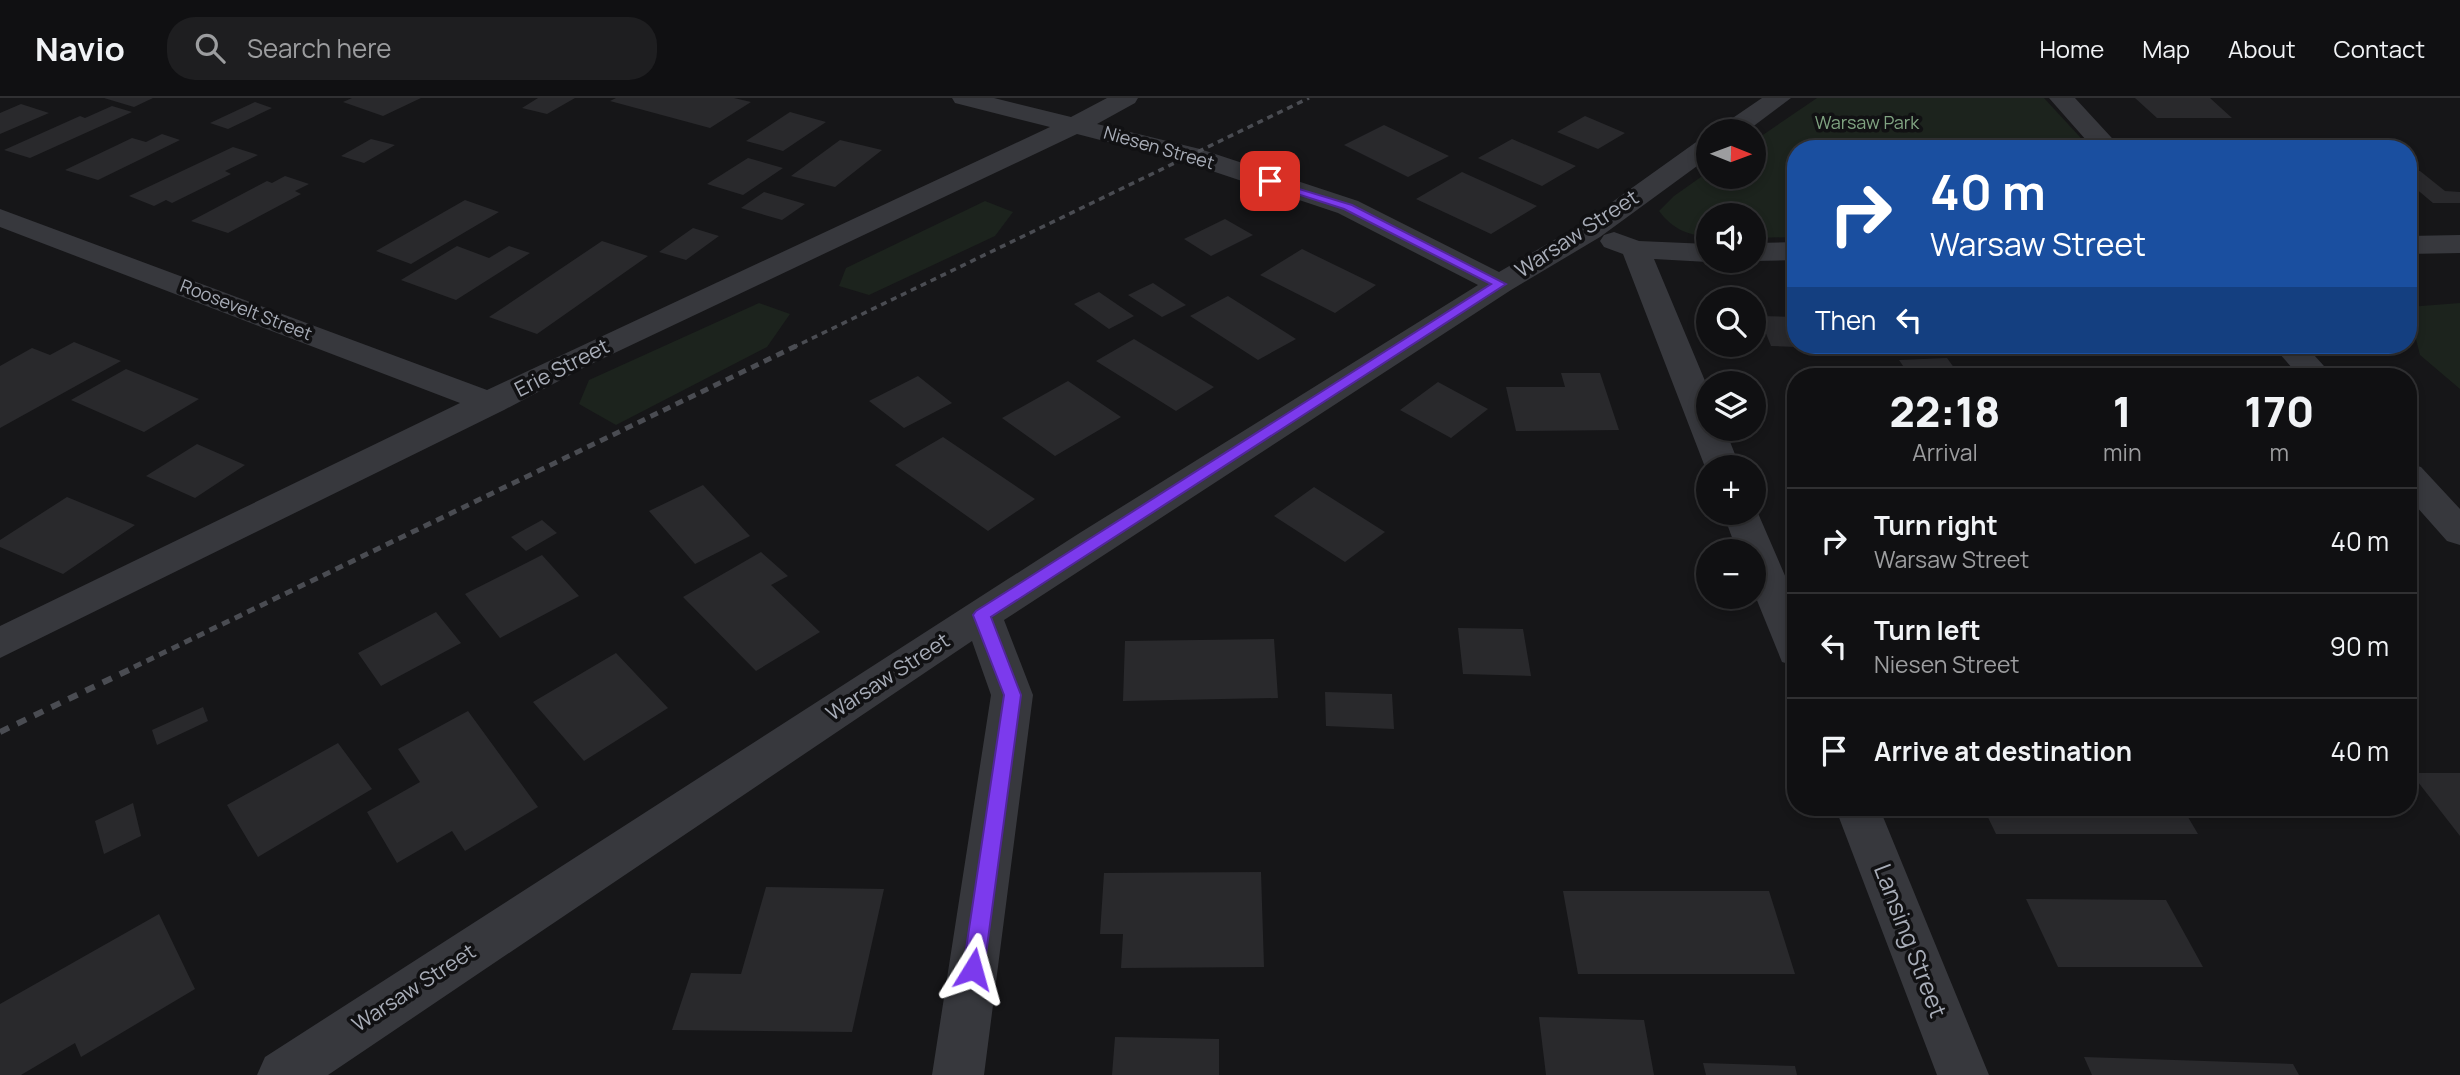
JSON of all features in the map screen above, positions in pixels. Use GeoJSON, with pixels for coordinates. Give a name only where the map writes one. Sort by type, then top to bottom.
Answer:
{"type":"FeatureCollection","features":[{"type":"Feature","properties":{"kind":"street","name":"Niesen Street"},"geometry":{"type":"LineString","coordinates":[[964,98],[1191,155],[1348,207],[1500,284]]}},
{"type":"Feature","properties":{"kind":"street","name":"Erie Street"},"geometry":{"type":"LineString","coordinates":[[0,643],[576,359],[1075,125],[1126,98]]}},
{"type":"Feature","properties":{"kind":"street"},"geometry":{"type":"LineString","coordinates":[[1748,119],[1779,98]]}},
{"type":"Feature","properties":{"kind":"street"},"geometry":{"type":"LineString","coordinates":[[2061,98],[2101,140]]}},
{"type":"Feature","properties":{"kind":"street","name":"Warsaw Street"},"geometry":{"type":"LineString","coordinates":[[283,1075],[982,615],[1500,284],[1590,231],[1696,155]]}},
{"type":"Feature","properties":{"kind":"street","name":"Roosevelt Street"},"geometry":{"type":"LineString","coordinates":[[0,217],[492,402]]}},
{"type":"Feature","properties":{"kind":"street"},"geometry":{"type":"LineString","coordinates":[[1590,231],[1635,249],[1696,252]]}},
{"type":"Feature","properties":{"kind":"street"},"geometry":{"type":"LineString","coordinates":[[2417,245],[2460,244]]}},
{"type":"Feature","properties":{"kind":"street"},"geometry":{"type":"LineString","coordinates":[[1635,249],[1696,399]]}},
{"type":"Feature","properties":{"kind":"street"},"geometry":{"type":"LineString","coordinates":[[1766,252],[1787,251]]}},
{"type":"Feature","properties":{"kind":"street"},"geometry":{"type":"LineString","coordinates":[[2296,354],[2310,368]]}},
{"type":"Feature","properties":{"kind":"street"},"geometry":{"type":"LineString","coordinates":[[2417,485],[2460,532]]}},
{"type":"Feature","properties":{"kind":"street"},"geometry":{"type":"LineString","coordinates":[[1746,525],[1787,628]]}},
{"type":"Feature","properties":{"kind":"street"},"geometry":{"type":"LineString","coordinates":[[958,1075],[1012,695],[982,615]]}},
{"type":"Feature","properties":{"kind":"street","name":"Lansing Street"},"geometry":{"type":"LineString","coordinates":[[1861,816],[1963,1075]]}},
{"type":"Feature","properties":{"kind":"green space","name":"Warsaw Park"},"geometry":{"type":"Polygon","coordinates":[[[1817,98],[2044,98],[2083,140],[1787,140],[1787,237],[1766,238],[1766,203],[1696,203],[1696,235],[1686,232],[1669,222],[1659,211],[1696,180],[1696,189],[1766,189],[1766,133],[1817,98]]]}},
{"type":"Feature","properties":{"kind":"green space"},"geometry":{"type":"Polygon","coordinates":[[[985,201],[1013,212],[995,236],[869,295],[839,286],[846,268],[985,201]]]}},
{"type":"Feature","properties":{"kind":"green space"},"geometry":{"type":"Polygon","coordinates":[[[759,303],[790,314],[767,347],[616,425],[579,404],[589,380],[759,303]]]}},
{"type":"Feature","properties":{"kind":"green space"},"geometry":{"type":"Polygon","coordinates":[[[2460,303],[2460,389],[2420,355],[2417,343],[2417,306],[2460,303]]]}},
{"type":"Feature","properties":{"kind":"building"},"geometry":{"type":"Polygon","coordinates":[[[104,98],[153,98],[134,107],[104,98]]]}},
{"type":"Feature","properties":{"kind":"building"},"geometry":{"type":"Polygon","coordinates":[[[352,98],[421,98],[383,116],[343,102],[352,98]]]}},
{"type":"Feature","properties":{"kind":"building"},"geometry":{"type":"Polygon","coordinates":[[[538,98],[575,98],[547,114],[522,108],[538,98]]]}},
{"type":"Feature","properties":{"kind":"building"},"geometry":{"type":"Polygon","coordinates":[[[616,98],[734,98],[751,102],[710,128],[610,101],[616,98]]]}},
{"type":"Feature","properties":{"kind":"building"},"geometry":{"type":"Polygon","coordinates":[[[2135,98],[2210,98],[2232,118],[2157,118],[2135,98]]]}},
{"type":"Feature","properties":{"kind":"building"},"geometry":{"type":"Polygon","coordinates":[[[255,102],[272,108],[228,129],[210,123],[255,102]]]}},
{"type":"Feature","properties":{"kind":"building"},"geometry":{"type":"Polygon","coordinates":[[[21,104],[49,113],[0,134],[0,113],[21,104]]]}},
{"type":"Feature","properties":{"kind":"building"},"geometry":{"type":"Polygon","coordinates":[[[112,106],[132,112],[30,158],[4,150],[80,116],[85,118],[112,106]]]}},
{"type":"Feature","properties":{"kind":"building"},"geometry":{"type":"Polygon","coordinates":[[[790,112],[826,122],[783,151],[746,141],[790,112]]]}},
{"type":"Feature","properties":{"kind":"building"},"geometry":{"type":"Polygon","coordinates":[[[1585,116],[1625,133],[1598,149],[1557,132],[1585,116]]]}},
{"type":"Feature","properties":{"kind":"building"},"geometry":{"type":"Polygon","coordinates":[[[1384,125],[1449,156],[1408,177],[1344,145],[1384,125]]]}},
{"type":"Feature","properties":{"kind":"building"},"geometry":{"type":"Polygon","coordinates":[[[162,134],[180,140],[98,180],[65,170],[132,138],[146,142],[162,134]]]}},
{"type":"Feature","properties":{"kind":"building"},"geometry":{"type":"Polygon","coordinates":[[[2169,138],[2267,140],[2171,140],[2169,138]]]}},
{"type":"Feature","properties":{"kind":"building"},"geometry":{"type":"Polygon","coordinates":[[[371,139],[395,145],[364,163],[341,156],[371,139]]]}},
{"type":"Feature","properties":{"kind":"building"},"geometry":{"type":"Polygon","coordinates":[[[1512,139],[1576,166],[1542,186],[1478,158],[1512,139]]]}},
{"type":"Feature","properties":{"kind":"building"},"geometry":{"type":"Polygon","coordinates":[[[840,140],[882,150],[835,187],[791,176],[840,140]]]}},
{"type":"Feature","properties":{"kind":"building"},"geometry":{"type":"Polygon","coordinates":[[[233,147],[258,155],[225,171],[231,174],[172,203],[166,200],[154,206],[129,196],[233,147]]]}},
{"type":"Feature","properties":{"kind":"building"},"geometry":{"type":"Polygon","coordinates":[[[748,158],[783,168],[743,195],[707,184],[748,158]]]}},
{"type":"Feature","properties":{"kind":"building"},"geometry":{"type":"Polygon","coordinates":[[[2417,171],[2445,191],[2460,192],[2460,203],[2433,203],[2417,190],[2417,171]]]}},
{"type":"Feature","properties":{"kind":"building"},"geometry":{"type":"Polygon","coordinates":[[[1462,172],[1537,206],[1491,234],[1416,199],[1462,172]]]}},
{"type":"Feature","properties":{"kind":"building"},"geometry":{"type":"Polygon","coordinates":[[[285,176],[309,184],[295,191],[301,194],[228,233],[191,221],[267,181],[272,183],[285,176]]]}},
{"type":"Feature","properties":{"kind":"building"},"geometry":{"type":"Polygon","coordinates":[[[764,192],[805,204],[782,220],[741,208],[764,192]]]}},
{"type":"Feature","properties":{"kind":"building"},"geometry":{"type":"Polygon","coordinates":[[[465,200],[499,212],[411,264],[376,251],[465,200]]]}},
{"type":"Feature","properties":{"kind":"building"},"geometry":{"type":"Polygon","coordinates":[[[1225,219],[1253,235],[1211,256],[1184,239],[1225,219]]]}},
{"type":"Feature","properties":{"kind":"building"},"geometry":{"type":"Polygon","coordinates":[[[693,228],[719,236],[686,260],[659,252],[693,228]]]}},
{"type":"Feature","properties":{"kind":"building"},"geometry":{"type":"Polygon","coordinates":[[[602,241],[648,256],[537,334],[489,317],[602,241]]]}},
{"type":"Feature","properties":{"kind":"building"},"geometry":{"type":"Polygon","coordinates":[[[457,246],[489,258],[509,246],[530,253],[456,300],[401,280],[457,246]]]}},
{"type":"Feature","properties":{"kind":"building"},"geometry":{"type":"Polygon","coordinates":[[[1302,249],[1376,285],[1335,313],[1260,275],[1302,249]]]}},
{"type":"Feature","properties":{"kind":"building"},"geometry":{"type":"Polygon","coordinates":[[[1153,283],[1186,305],[1162,317],[1128,295],[1153,283]]]}},
{"type":"Feature","properties":{"kind":"building"},"geometry":{"type":"Polygon","coordinates":[[[1099,292],[1134,316],[1109,329],[1074,304],[1099,292]]]}},
{"type":"Feature","properties":{"kind":"building"},"geometry":{"type":"Polygon","coordinates":[[[1228,296],[1296,339],[1258,360],[1190,316],[1228,296]]]}},
{"type":"Feature","properties":{"kind":"building"},"geometry":{"type":"Polygon","coordinates":[[[1766,316],[1787,317],[1787,347],[1771,346],[1766,334],[1766,316]]]}},
{"type":"Feature","properties":{"kind":"building"},"geometry":{"type":"Polygon","coordinates":[[[1134,339],[1214,387],[1176,411],[1096,361],[1134,339]]]}},
{"type":"Feature","properties":{"kind":"building"},"geometry":{"type":"Polygon","coordinates":[[[74,342],[121,361],[0,428],[0,366],[32,348],[50,355],[74,342]]]}},
{"type":"Feature","properties":{"kind":"building"},"geometry":{"type":"Polygon","coordinates":[[[1870,354],[1938,354],[1871,355],[1870,354]]]}},
{"type":"Feature","properties":{"kind":"building"},"geometry":{"type":"Polygon","coordinates":[[[1947,358],[1954,368],[1904,368],[1899,360],[1947,358]]]}},
{"type":"Feature","properties":{"kind":"building"},"geometry":{"type":"Polygon","coordinates":[[[126,369],[199,399],[144,432],[71,400],[126,369]]]}},
{"type":"Feature","properties":{"kind":"building"},"geometry":{"type":"Polygon","coordinates":[[[1561,373],[1600,373],[1619,430],[1516,431],[1506,387],[1565,387],[1561,373]]]}},
{"type":"Feature","properties":{"kind":"building"},"geometry":{"type":"Polygon","coordinates":[[[918,376],[952,403],[904,428],[869,401],[918,376]]]}},
{"type":"Feature","properties":{"kind":"building"},"geometry":{"type":"Polygon","coordinates":[[[1068,381],[1121,417],[1055,456],[1002,418],[1068,381]]]}},
{"type":"Feature","properties":{"kind":"building"},"geometry":{"type":"Polygon","coordinates":[[[1438,382],[1488,409],[1451,438],[1400,410],[1438,382]]]}},
{"type":"Feature","properties":{"kind":"building"},"geometry":{"type":"Polygon","coordinates":[[[943,437],[1035,499],[988,531],[895,465],[943,437]]]}},
{"type":"Feature","properties":{"kind":"building"},"geometry":{"type":"Polygon","coordinates":[[[197,444],[245,465],[195,498],[146,476],[197,444]]]}},
{"type":"Feature","properties":{"kind":"building"},"geometry":{"type":"Polygon","coordinates":[[[703,485],[750,536],[695,564],[649,511],[703,485]]]}},
{"type":"Feature","properties":{"kind":"building"},"geometry":{"type":"Polygon","coordinates":[[[1314,487],[1385,532],[1345,562],[1274,516],[1314,487]]]}},
{"type":"Feature","properties":{"kind":"building"},"geometry":{"type":"Polygon","coordinates":[[[67,497],[135,525],[63,574],[0,547],[0,540],[67,497]]]}},
{"type":"Feature","properties":{"kind":"building"},"geometry":{"type":"Polygon","coordinates":[[[542,520],[557,533],[526,551],[511,537],[542,520]]]}},
{"type":"Feature","properties":{"kind":"building"},"geometry":{"type":"Polygon","coordinates":[[[761,552],[788,576],[771,585],[820,632],[756,671],[683,597],[761,552]]]}},
{"type":"Feature","properties":{"kind":"building"},"geometry":{"type":"Polygon","coordinates":[[[542,555],[579,596],[500,638],[465,594],[542,555]]]}},
{"type":"Feature","properties":{"kind":"building"},"geometry":{"type":"Polygon","coordinates":[[[436,612],[461,643],[381,686],[358,653],[436,612]]]}},
{"type":"Feature","properties":{"kind":"building"},"geometry":{"type":"Polygon","coordinates":[[[1458,628],[1523,629],[1531,676],[1463,674],[1458,628]]]}},
{"type":"Feature","properties":{"kind":"building"},"geometry":{"type":"Polygon","coordinates":[[[1274,639],[1278,698],[1123,701],[1125,641],[1274,639]]]}},
{"type":"Feature","properties":{"kind":"building"},"geometry":{"type":"Polygon","coordinates":[[[616,653],[668,708],[584,761],[533,702],[616,653]]]}},
{"type":"Feature","properties":{"kind":"building"},"geometry":{"type":"Polygon","coordinates":[[[1325,692],[1392,694],[1394,729],[1326,726],[1325,692]]]}},
{"type":"Feature","properties":{"kind":"building"},"geometry":{"type":"Polygon","coordinates":[[[203,707],[208,721],[157,745],[152,730],[203,707]]]}},
{"type":"Feature","properties":{"kind":"building"},"geometry":{"type":"Polygon","coordinates":[[[468,711],[538,807],[465,851],[452,831],[397,863],[367,812],[420,782],[398,749],[468,711]]]}},
{"type":"Feature","properties":{"kind":"building"},"geometry":{"type":"Polygon","coordinates":[[[338,743],[372,789],[258,857],[227,805],[338,743]]]}},
{"type":"Feature","properties":{"kind":"building"},"geometry":{"type":"Polygon","coordinates":[[[2417,773],[2460,773],[2460,836],[2417,781],[2417,773]]]}},
{"type":"Feature","properties":{"kind":"building"},"geometry":{"type":"Polygon","coordinates":[[[133,803],[141,836],[104,854],[95,821],[133,803]]]}},
{"type":"Feature","properties":{"kind":"building"},"geometry":{"type":"Polygon","coordinates":[[[1987,816],[2187,816],[2198,834],[1996,834],[1987,816]]]}},
{"type":"Feature","properties":{"kind":"building"},"geometry":{"type":"Polygon","coordinates":[[[1261,872],[1264,967],[1121,968],[1123,934],[1100,934],[1104,873],[1261,872]]]}},
{"type":"Feature","properties":{"kind":"building"},"geometry":{"type":"Polygon","coordinates":[[[766,887],[884,889],[852,1032],[672,1030],[691,973],[741,974],[766,887]]]}},
{"type":"Feature","properties":{"kind":"building"},"geometry":{"type":"Polygon","coordinates":[[[1563,891],[1769,891],[1795,974],[1578,974],[1563,891]]]}},
{"type":"Feature","properties":{"kind":"building"},"geometry":{"type":"Polygon","coordinates":[[[2026,899],[2166,900],[2203,967],[2058,967],[2026,899]]]}},
{"type":"Feature","properties":{"kind":"building"},"geometry":{"type":"Polygon","coordinates":[[[159,914],[195,989],[81,1057],[75,1043],[21,1075],[0,1075],[0,1004],[159,914]]]}},
{"type":"Feature","properties":{"kind":"building"},"geometry":{"type":"Polygon","coordinates":[[[1539,1017],[1644,1020],[1654,1075],[1546,1075],[1539,1017]]]}},
{"type":"Feature","properties":{"kind":"building"},"geometry":{"type":"Polygon","coordinates":[[[1115,1037],[1219,1039],[1219,1075],[1112,1075],[1115,1037]]]}},
{"type":"Feature","properties":{"kind":"building"},"geometry":{"type":"Polygon","coordinates":[[[2084,1057],[2293,1064],[2299,1075],[2092,1075],[2084,1057]]]}},
{"type":"Feature","properties":{"kind":"building"},"geometry":{"type":"Polygon","coordinates":[[[1703,1063],[1795,1066],[1797,1075],[1706,1075],[1703,1063]]]}},
{"type":"Feature","properties":{"kind":"railway"},"geometry":{"type":"LineString","coordinates":[[792,348],[1309,98]]}},
{"type":"Feature","properties":{"kind":"railway"},"geometry":{"type":"LineString","coordinates":[[134,667],[796,346]]}},
{"type":"Feature","properties":{"kind":"railway"},"geometry":{"type":"LineString","coordinates":[[0,732],[137,666]]}},
{"type":"Feature","properties":{"kind":"route"},"geometry":{"type":"LineString","coordinates":[[973,969],[1012,695],[982,615],[1500,284],[1348,207],[1270,181]]}}]}
